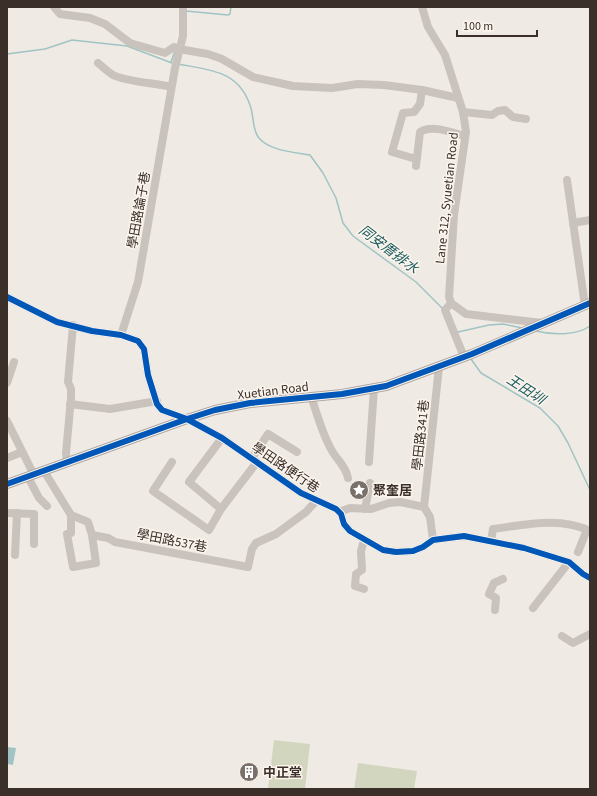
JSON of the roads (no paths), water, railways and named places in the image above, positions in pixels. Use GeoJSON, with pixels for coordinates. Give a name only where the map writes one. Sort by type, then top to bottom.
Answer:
{"type":"FeatureCollection","features":[{"type":"Feature","properties":{"kind":"main road"},"geometry":{"type":"LineString","coordinates":[[543,324],[587,304]]}},
{"type":"Feature","properties":{"kind":"main road","name":"Xuetian Road"},"geometry":{"type":"LineString","coordinates":[[7,484],[188,418],[215,410],[311,396],[342,394],[386,386],[439,367],[543,324]]}},
{"type":"Feature","properties":{"kind":"street"},"geometry":{"type":"LineString","coordinates":[[54,7],[60,14],[80,16],[104,24],[130,43],[165,53],[174,47],[208,54],[222,59],[253,77],[293,86],[332,88],[358,84],[384,85],[422,90],[458,98]]}},
{"type":"Feature","properties":{"kind":"street","name":"學田路論子巷"},"geometry":{"type":"LineString","coordinates":[[121,335],[138,282],[171,87],[183,36],[183,7]]}},
{"type":"Feature","properties":{"kind":"street","name":"Lane 312, Syuetian Road"},"geometry":{"type":"LineString","coordinates":[[422,7],[428,27],[445,55],[463,112],[466,136],[454,215],[449,297],[451,303],[445,310],[464,357]]}},
{"type":"Feature","properties":{"kind":"street"},"geometry":{"type":"LineString","coordinates":[[98,63],[113,75],[129,80],[149,82],[171,87]]}},
{"type":"Feature","properties":{"kind":"street"},"geometry":{"type":"LineString","coordinates":[[422,90],[420,104],[414,112],[403,113],[392,152],[416,162],[420,132],[425,128],[466,136]]}},
{"type":"Feature","properties":{"kind":"street"},"geometry":{"type":"LineString","coordinates":[[463,112],[492,115],[498,111],[505,110],[513,117],[526,118]]}},
{"type":"Feature","properties":{"kind":"street"},"geometry":{"type":"LineString","coordinates":[[567,180],[587,304]]}},
{"type":"Feature","properties":{"kind":"street"},"geometry":{"type":"LineString","coordinates":[[573,223],[590,220]]}},
{"type":"Feature","properties":{"kind":"street"},"geometry":{"type":"LineString","coordinates":[[7,297],[57,322],[121,335],[138,341],[144,350],[148,375],[156,401],[162,410],[188,418]]}},
{"type":"Feature","properties":{"kind":"street"},"geometry":{"type":"LineString","coordinates":[[451,303],[466,314],[543,324]]}},
{"type":"Feature","properties":{"kind":"street"},"geometry":{"type":"LineString","coordinates":[[67,463],[66,453],[71,389],[68,382],[73,326]]}},
{"type":"Feature","properties":{"kind":"street"},"geometry":{"type":"LineString","coordinates":[[7,383],[14,362]]}},
{"type":"Feature","properties":{"kind":"street","name":"學田路341巷"},"geometry":{"type":"LineString","coordinates":[[432,540],[430,517],[424,507],[439,367]]}},
{"type":"Feature","properties":{"kind":"street"},"geometry":{"type":"LineString","coordinates":[[369,462],[374,388]]}},
{"type":"Feature","properties":{"kind":"street"},"geometry":{"type":"LineString","coordinates":[[311,396],[326,439],[331,450],[346,468],[348,478]]}},
{"type":"Feature","properties":{"kind":"street"},"geometry":{"type":"LineString","coordinates":[[70,404],[110,409],[156,401]]}},
{"type":"Feature","properties":{"kind":"street","name":"學田路便行巷"},"geometry":{"type":"LineString","coordinates":[[188,418],[222,438],[301,493],[339,512]]}},
{"type":"Feature","properties":{"kind":"street"},"geometry":{"type":"LineString","coordinates":[[7,421],[22,452],[39,498],[47,506]]}},
{"type":"Feature","properties":{"kind":"street"},"geometry":{"type":"LineString","coordinates":[[172,462],[153,491],[208,530],[255,460],[268,434],[297,452]]}},
{"type":"Feature","properties":{"kind":"street"},"geometry":{"type":"LineString","coordinates":[[221,509],[189,482],[222,438]]}},
{"type":"Feature","properties":{"kind":"street"},"geometry":{"type":"LineString","coordinates":[[7,458],[22,452]]}},
{"type":"Feature","properties":{"kind":"street"},"geometry":{"type":"LineString","coordinates":[[44,471],[71,515],[71,533],[67,534],[73,567],[96,563],[92,535],[88,522],[71,515]]}},
{"type":"Feature","properties":{"kind":"street"},"geometry":{"type":"LineString","coordinates":[[365,509],[370,483]]}},
{"type":"Feature","properties":{"kind":"street","name":"學田路537巷"},"geometry":{"type":"LineString","coordinates":[[92,535],[108,538],[115,542],[248,566],[252,549],[256,543],[276,534],[306,512],[316,501]]}},
{"type":"Feature","properties":{"kind":"street"},"geometry":{"type":"LineString","coordinates":[[424,507],[400,502],[389,503],[375,509],[350,508],[339,512],[344,524],[350,531],[383,550],[396,552],[413,551],[423,547],[432,540],[464,536],[540,553],[569,562],[590,578]]}},
{"type":"Feature","properties":{"kind":"street"},"geometry":{"type":"LineString","coordinates":[[7,513],[34,514],[34,544]]}},
{"type":"Feature","properties":{"kind":"street"},"geometry":{"type":"LineString","coordinates":[[14,555],[17,513]]}},
{"type":"Feature","properties":{"kind":"street"},"geometry":{"type":"LineString","coordinates":[[491,541],[493,529],[549,522],[590,530]]}},
{"type":"Feature","properties":{"kind":"street"},"geometry":{"type":"LineString","coordinates":[[578,552],[586,532],[590,530]]}},
{"type":"Feature","properties":{"kind":"street"},"geometry":{"type":"LineString","coordinates":[[364,540],[361,551],[362,570],[356,574],[355,586],[364,589]]}},
{"type":"Feature","properties":{"kind":"street"},"geometry":{"type":"LineString","coordinates":[[533,608],[569,562]]}},
{"type":"Feature","properties":{"kind":"street"},"geometry":{"type":"LineString","coordinates":[[495,610],[496,598],[489,594],[494,583],[503,579]]}},
{"type":"Feature","properties":{"kind":"street"},"geometry":{"type":"LineString","coordinates":[[562,636],[573,643],[590,634]]}},
{"type":"Feature","properties":{"kind":"water"},"geometry":{"type":"Polygon","coordinates":[[[7,747],[16,748],[13,765],[7,764],[7,747]]]}},
{"type":"Feature","properties":{"kind":"waterway"},"geometry":{"type":"LineString","coordinates":[[186,11],[228,15],[230,14],[231,7]]}},
{"type":"Feature","properties":{"kind":"waterway","name":"同安厝排水"},"geometry":{"type":"LineString","coordinates":[[7,54],[45,49],[72,40],[127,46],[172,63]]}},
{"type":"Feature","properties":{"kind":"waterway"},"geometry":{"type":"LineString","coordinates":[[171,62],[175,51]]}},
{"type":"Feature","properties":{"kind":"waterway","name":"同安厝排水"},"geometry":{"type":"LineString","coordinates":[[178,64],[211,70],[230,78],[238,85],[245,93],[250,105],[255,131],[259,138],[269,146],[290,152],[310,155],[323,173],[336,198],[343,223],[353,236],[416,282],[442,308]]}},
{"type":"Feature","properties":{"kind":"waterway","name":"同安厝排水"},"geometry":{"type":"LineString","coordinates":[[458,332],[489,325],[503,324],[522,328]]}},
{"type":"Feature","properties":{"kind":"waterway","name":"同安厝排水"},"geometry":{"type":"LineString","coordinates":[[536,331],[564,334],[578,332],[590,326]]}},
{"type":"Feature","properties":{"kind":"waterway","name":"王田圳"},"geometry":{"type":"LineString","coordinates":[[471,359],[481,373],[540,408],[558,426],[568,443],[590,490]]}},
{"type":"Feature","properties":{"kind":"place","name":"聚奎居"},"geometry":{"type":"Point","coordinates":[359,490]}},
{"type":"Feature","properties":{"kind":"place","name":"中正堂"},"geometry":{"type":"Point","coordinates":[249,772]}}]}
